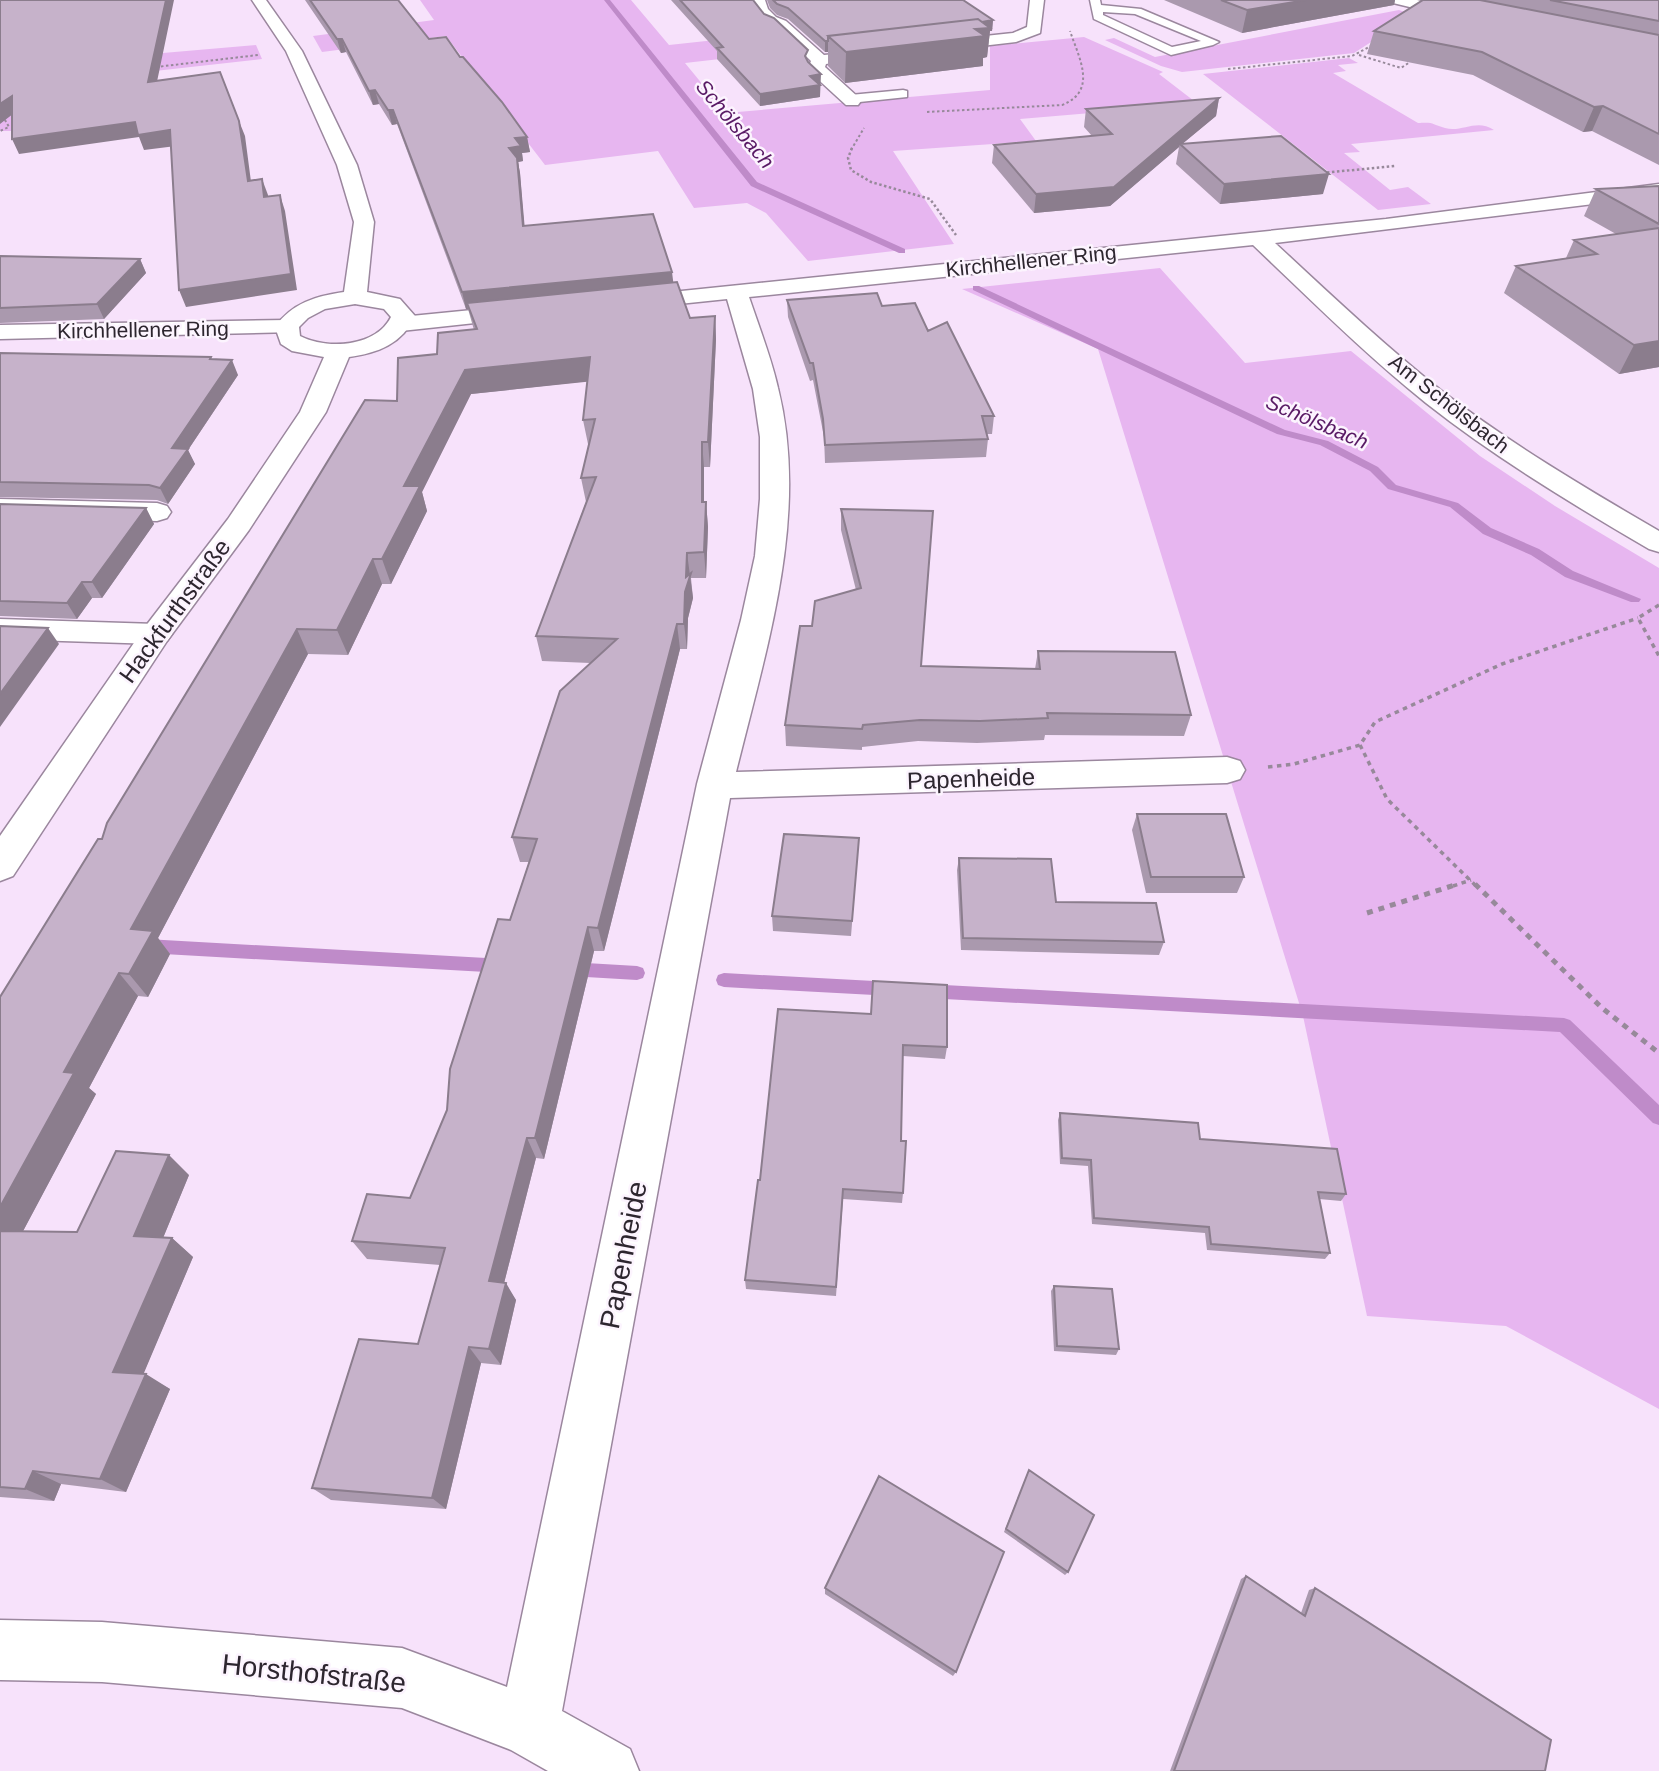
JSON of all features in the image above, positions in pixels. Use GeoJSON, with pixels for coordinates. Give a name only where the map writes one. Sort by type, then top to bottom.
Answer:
{"type":"FeatureCollection","features":[{"type":"Feature","properties":{"kind":"street"},"geometry":{"type":"LineString","coordinates":[[259,0],[294,51],[347,165],[364,222],[355,297]]}},
{"type":"Feature","properties":{"kind":"street"},"geometry":{"type":"LineString","coordinates":[[756,0],[771,20],[781,24],[820,60],[897,51]]}},
{"type":"Feature","properties":{"kind":"street"},"geometry":{"type":"LineString","coordinates":[[923,48],[1016,37],[1035,30],[1037,0]]}},
{"type":"Feature","properties":{"kind":"street"},"geometry":{"type":"LineString","coordinates":[[1398,0],[1483,19]]}},
{"type":"Feature","properties":{"kind":"street"},"geometry":{"type":"LineString","coordinates":[[820,60],[816,68],[851,100]]}},
{"type":"Feature","properties":{"kind":"street","name":"Kirchhellener Ring"},"geometry":{"type":"LineString","coordinates":[[616,303],[1386,225],[1659,190]]}},
{"type":"Feature","properties":{"kind":"street","name":"Am Schölsbach"},"geometry":{"type":"LineString","coordinates":[[1258,238],[1406,374],[1446,405],[1569,491],[1659,543]]}},
{"type":"Feature","properties":{"kind":"street","name":"Papenheide"},"geometry":{"type":"LineString","coordinates":[[529,1726],[715,784],[757,620],[770,556],[774,499],[773,437],[766,389],[736,292]]}},
{"type":"Feature","properties":{"kind":"street"},"geometry":{"type":"LineString","coordinates":[[355,297],[392,304],[403,316],[401,324],[396,331],[380,341],[339,351],[316,351],[295,344],[286,334],[287,327],[299,314],[310,308],[355,297]]}},
{"type":"Feature","properties":{"kind":"street"},"geometry":{"type":"LineString","coordinates":[[401,324],[550,310]]}},
{"type":"Feature","properties":{"kind":"street","name":"Kirchhellener Ring"},"geometry":{"type":"LineString","coordinates":[[0,332],[287,327]]}},
{"type":"Feature","properties":{"kind":"street","name":"Hackfurthstraße"},"geometry":{"type":"LineString","coordinates":[[0,866],[156,634],[232,534],[313,412],[339,351]]}},
{"type":"Feature","properties":{"kind":"street"},"geometry":{"type":"LineString","coordinates":[[0,508],[157,512]]}},
{"type":"Feature","properties":{"kind":"street"},"geometry":{"type":"LineString","coordinates":[[0,629],[156,634]]}},
{"type":"Feature","properties":{"kind":"street","name":"Papenheide"},"geometry":{"type":"LineString","coordinates":[[715,784],[752,786],[1227,770]]}},
{"type":"Feature","properties":{"kind":"street","name":"Horsthofstraße"},"geometry":{"type":"LineString","coordinates":[[0,1650],[102,1652],[402,1678],[529,1726],[608,1771]]}},
{"type":"Feature","properties":{"kind":"lane"},"geometry":{"type":"LineString","coordinates":[[1096,4],[1137,11],[1213,42],[1171,51],[1098,17],[1096,4]]}},
{"type":"Feature","properties":{"kind":"lane"},"geometry":{"type":"LineString","coordinates":[[851,100],[903,94]]}},
{"type":"Feature","properties":{"kind":"path"},"geometry":{"type":"LineString","coordinates":[[866,116],[1062,105],[1079,96],[1083,80],[1070,29]]}},
{"type":"Feature","properties":{"kind":"path"},"geometry":{"type":"LineString","coordinates":[[148,68],[294,51]]}},
{"type":"Feature","properties":{"kind":"path"},"geometry":{"type":"LineString","coordinates":[[1358,55],[1401,68],[1410,62]]}},
{"type":"Feature","properties":{"kind":"path"},"geometry":{"type":"LineString","coordinates":[[851,100],[866,116]]}},
{"type":"Feature","properties":{"kind":"path"},"geometry":{"type":"LineString","coordinates":[[0,110],[9,127],[0,131]]}},
{"type":"Feature","properties":{"kind":"path"},"geometry":{"type":"LineString","coordinates":[[866,116],[861,138],[848,158],[848,164],[859,175],[878,184],[929,198],[980,266]]}},
{"type":"Feature","properties":{"kind":"path"},"geometry":{"type":"LineString","coordinates":[[1321,173],[1395,166]]}},
{"type":"Feature","properties":{"kind":"path"},"geometry":{"type":"LineString","coordinates":[[1227,770],[1294,764],[1360,745],[1375,722],[1489,670],[1638,618],[1659,605]]}},
{"type":"Feature","properties":{"kind":"path"},"geometry":{"type":"LineString","coordinates":[[1638,618],[1659,656]]}},
{"type":"Feature","properties":{"kind":"path"},"geometry":{"type":"LineString","coordinates":[[1360,745],[1387,799],[1602,1008],[1659,1053]]}},
{"type":"Feature","properties":{"kind":"path"},"geometry":{"type":"LineString","coordinates":[[1367,913],[1471,880]]}},
{"type":"Feature","properties":{"kind":"shaded area"},"geometry":{"type":"Polygon","coordinates":[[[420,0],[631,0],[669,45],[772,34],[789,51],[685,63],[726,113],[990,90],[990,46],[1084,37],[1163,72],[1159,74],[1198,104],[1020,119],[1036,141],[893,151],[954,244],[808,261],[766,213],[747,203],[694,208],[658,151],[545,165],[446,36],[322,52],[313,36],[434,20],[420,0]]]}},
{"type":"Feature","properties":{"kind":"shaded area"},"geometry":{"type":"Polygon","coordinates":[[[1399,10],[1413,15],[1354,53],[1182,72],[1161,66],[1105,40],[1114,38],[1155,57],[1399,10]]]}},
{"type":"Feature","properties":{"kind":"shaded area"},"geometry":{"type":"Polygon","coordinates":[[[256,45],[262,59],[20,86],[18,131],[0,131],[0,67],[256,45]]]}},
{"type":"Feature","properties":{"kind":"shaded area"},"geometry":{"type":"Polygon","coordinates":[[[1349,58],[1358,63],[1338,65],[1346,71],[1333,73],[1418,123],[1430,123],[1451,129],[1481,125],[1494,130],[1351,144],[1360,152],[1344,153],[1390,190],[1408,187],[1431,204],[1378,210],[1203,74],[1349,58]]]}},
{"type":"Feature","properties":{"kind":"shaded area"},"geometry":{"type":"Polygon","coordinates":[[[1160,268],[1245,363],[1351,351],[1480,456],[1555,506],[1659,568],[1659,1409],[1506,1326],[1367,1316],[1303,1016],[1098,349],[962,289],[1160,268]]]}},
{"type":"Feature","properties":{"kind":"building"},"geometry":{"type":"Polygon","coordinates":[[[0,0],[166,0],[148,82],[220,72],[239,121],[248,181],[262,179],[264,197],[280,195],[291,274],[179,290],[170,130],[138,135],[135,122],[12,139],[12,96],[0,104],[0,0]]]}},
{"type":"Feature","properties":{"kind":"building"},"geometry":{"type":"Polygon","coordinates":[[[310,0],[398,0],[429,39],[446,37],[460,57],[463,57],[502,102],[527,137],[515,138],[521,146],[509,148],[517,158],[523,226],[653,214],[672,272],[462,292],[393,110],[388,110],[375,90],[369,91],[342,39],[337,39],[310,0]]]}},
{"type":"Feature","properties":{"kind":"building"},"geometry":{"type":"Polygon","coordinates":[[[680,0],[753,0],[764,14],[774,18],[808,50],[805,56],[808,62],[821,74],[810,76],[820,85],[760,94],[717,48],[723,47],[680,0]]]}},
{"type":"Feature","properties":{"kind":"building"},"geometry":{"type":"Polygon","coordinates":[[[773,0],[963,0],[993,20],[982,22],[978,19],[828,36],[828,41],[825,41],[788,8],[773,0]]]}},
{"type":"Feature","properties":{"kind":"building"},"geometry":{"type":"Polygon","coordinates":[[[1221,0],[1306,0],[1247,10],[1221,0]]]}},
{"type":"Feature","properties":{"kind":"building"},"geometry":{"type":"Polygon","coordinates":[[[1423,0],[1480,0],[1659,35],[1659,134],[1603,106],[1594,107],[1482,52],[1374,31],[1423,0]]]}},
{"type":"Feature","properties":{"kind":"building"},"geometry":{"type":"Polygon","coordinates":[[[1550,0],[1659,0],[1659,21],[1550,0]]]}},
{"type":"Feature","properties":{"kind":"building"},"geometry":{"type":"Polygon","coordinates":[[[978,19],[990,28],[975,29],[985,36],[846,52],[828,36],[978,19]]]}},
{"type":"Feature","properties":{"kind":"building"},"geometry":{"type":"Polygon","coordinates":[[[1219,98],[1114,187],[1036,194],[994,145],[1112,134],[1086,109],[1219,98]]]}},
{"type":"Feature","properties":{"kind":"building"},"geometry":{"type":"Polygon","coordinates":[[[1281,136],[1329,174],[1224,184],[1180,144],[1281,136]]]}},
{"type":"Feature","properties":{"kind":"building"},"geometry":{"type":"Polygon","coordinates":[[[1659,186],[1659,224],[1596,189],[1659,186]]]}},
{"type":"Feature","properties":{"kind":"building"},"geometry":{"type":"Polygon","coordinates":[[[1659,228],[1659,341],[1634,345],[1516,266],[1597,254],[1574,240],[1659,228]]]}},
{"type":"Feature","properties":{"kind":"building"},"geometry":{"type":"Polygon","coordinates":[[[0,256],[140,259],[97,304],[0,308],[0,256]]]}},
{"type":"Feature","properties":{"kind":"building"},"geometry":{"type":"Polygon","coordinates":[[[677,282],[690,318],[715,316],[708,442],[702,442],[702,502],[706,502],[704,552],[687,553],[686,577],[691,573],[685,592],[684,624],[677,624],[598,928],[588,927],[535,1138],[527,1138],[489,1281],[506,1283],[489,1349],[469,1347],[432,1498],[312,1488],[359,1339],[418,1344],[445,1248],[352,1241],[367,1194],[410,1198],[447,1110],[450,1069],[498,919],[510,920],[537,839],[512,837],[560,691],[617,639],[536,636],[596,477],[581,478],[595,419],[583,420],[590,357],[465,370],[404,486],[420,486],[382,559],[373,559],[337,630],[297,629],[131,929],[153,931],[129,974],[119,973],[64,1072],[74,1073],[0,1207],[0,997],[98,839],[102,839],[107,823],[365,400],[397,401],[398,358],[437,354],[438,333],[477,329],[467,303],[677,282]]]}},
{"type":"Feature","properties":{"kind":"building"},"geometry":{"type":"Polygon","coordinates":[[[877,293],[882,306],[915,303],[928,331],[947,322],[994,416],[982,416],[988,439],[825,445],[813,363],[810,363],[787,300],[877,293]]]}},
{"type":"Feature","properties":{"kind":"building"},"geometry":{"type":"Polygon","coordinates":[[[0,353],[211,357],[210,359],[232,360],[172,448],[188,449],[160,488],[149,485],[0,482],[0,353]]]}},
{"type":"Feature","properties":{"kind":"building"},"geometry":{"type":"Polygon","coordinates":[[[0,504],[146,508],[92,582],[82,582],[67,603],[0,601],[0,504]]]}},
{"type":"Feature","properties":{"kind":"building"},"geometry":{"type":"Polygon","coordinates":[[[841,509],[933,511],[921,666],[1040,669],[1038,651],[1175,652],[1191,715],[1047,713],[1048,718],[920,720],[863,725],[862,729],[785,725],[800,626],[812,626],[815,601],[861,588],[841,509]]]}},
{"type":"Feature","properties":{"kind":"building"},"geometry":{"type":"Polygon","coordinates":[[[0,626],[48,628],[0,694],[0,626]]]}},
{"type":"Feature","properties":{"kind":"building"},"geometry":{"type":"Polygon","coordinates":[[[1137,814],[1226,814],[1244,877],[1151,877],[1137,814]]]}},
{"type":"Feature","properties":{"kind":"building"},"geometry":{"type":"Polygon","coordinates":[[[784,834],[859,838],[852,921],[772,916],[784,834]]]}},
{"type":"Feature","properties":{"kind":"building"},"geometry":{"type":"Polygon","coordinates":[[[959,858],[1051,859],[1056,902],[1156,903],[1164,942],[963,938],[959,858]]]}},
{"type":"Feature","properties":{"kind":"building"},"geometry":{"type":"Polygon","coordinates":[[[873,981],[947,985],[947,1047],[903,1045],[901,1141],[906,1141],[903,1193],[843,1189],[836,1287],[745,1280],[760,1180],[778,1009],[871,1014],[873,981]]]}},
{"type":"Feature","properties":{"kind":"building"},"geometry":{"type":"Polygon","coordinates":[[[1060,1113],[1198,1123],[1200,1139],[1337,1149],[1346,1194],[1318,1192],[1330,1253],[1211,1244],[1209,1227],[1094,1218],[1091,1160],[1062,1158],[1060,1113]]]}},
{"type":"Feature","properties":{"kind":"building"},"geometry":{"type":"Polygon","coordinates":[[[116,1151],[169,1155],[134,1236],[172,1238],[113,1372],[146,1374],[100,1479],[33,1471],[25,1489],[0,1487],[0,1231],[77,1232],[116,1151]]]}},
{"type":"Feature","properties":{"kind":"building"},"geometry":{"type":"Polygon","coordinates":[[[1054,1286],[1112,1289],[1119,1349],[1057,1346],[1054,1286]]]}},
{"type":"Feature","properties":{"kind":"building"},"geometry":{"type":"Polygon","coordinates":[[[1029,1470],[1094,1515],[1068,1572],[1006,1529],[1029,1470]]]}},
{"type":"Feature","properties":{"kind":"building"},"geometry":{"type":"Polygon","coordinates":[[[879,1476],[1004,1552],[956,1672],[825,1588],[879,1476]]]}},
{"type":"Feature","properties":{"kind":"building"},"geometry":{"type":"Polygon","coordinates":[[[1246,1576],[1305,1616],[1315,1588],[1551,1740],[1545,1771],[1174,1771],[1246,1576]]]}},
{"type":"Feature","properties":{"kind":"waterway","name":"Schölsbach"},"geometry":{"type":"LineString","coordinates":[[607,0],[754,184],[902,251]]}},
{"type":"Feature","properties":{"kind":"waterway","name":"Schölsbach"},"geometry":{"type":"LineString","coordinates":[[976,288],[1281,432],[1324,443],[1374,469],[1392,487],[1454,505],[1487,531],[1535,552],[1569,574],[1635,599]]}},
{"type":"Feature","properties":{"kind":"waterway"},"geometry":{"type":"LineString","coordinates":[[146,946],[504,966]]}},
{"type":"Feature","properties":{"kind":"waterway"},"geometry":{"type":"LineString","coordinates":[[569,969],[637,973]]}},
{"type":"Feature","properties":{"kind":"waterway"},"geometry":{"type":"LineString","coordinates":[[724,980],[893,989]]}},
{"type":"Feature","properties":{"kind":"waterway"},"geometry":{"type":"LineString","coordinates":[[926,991],[1564,1025],[1659,1117]]}}]}
